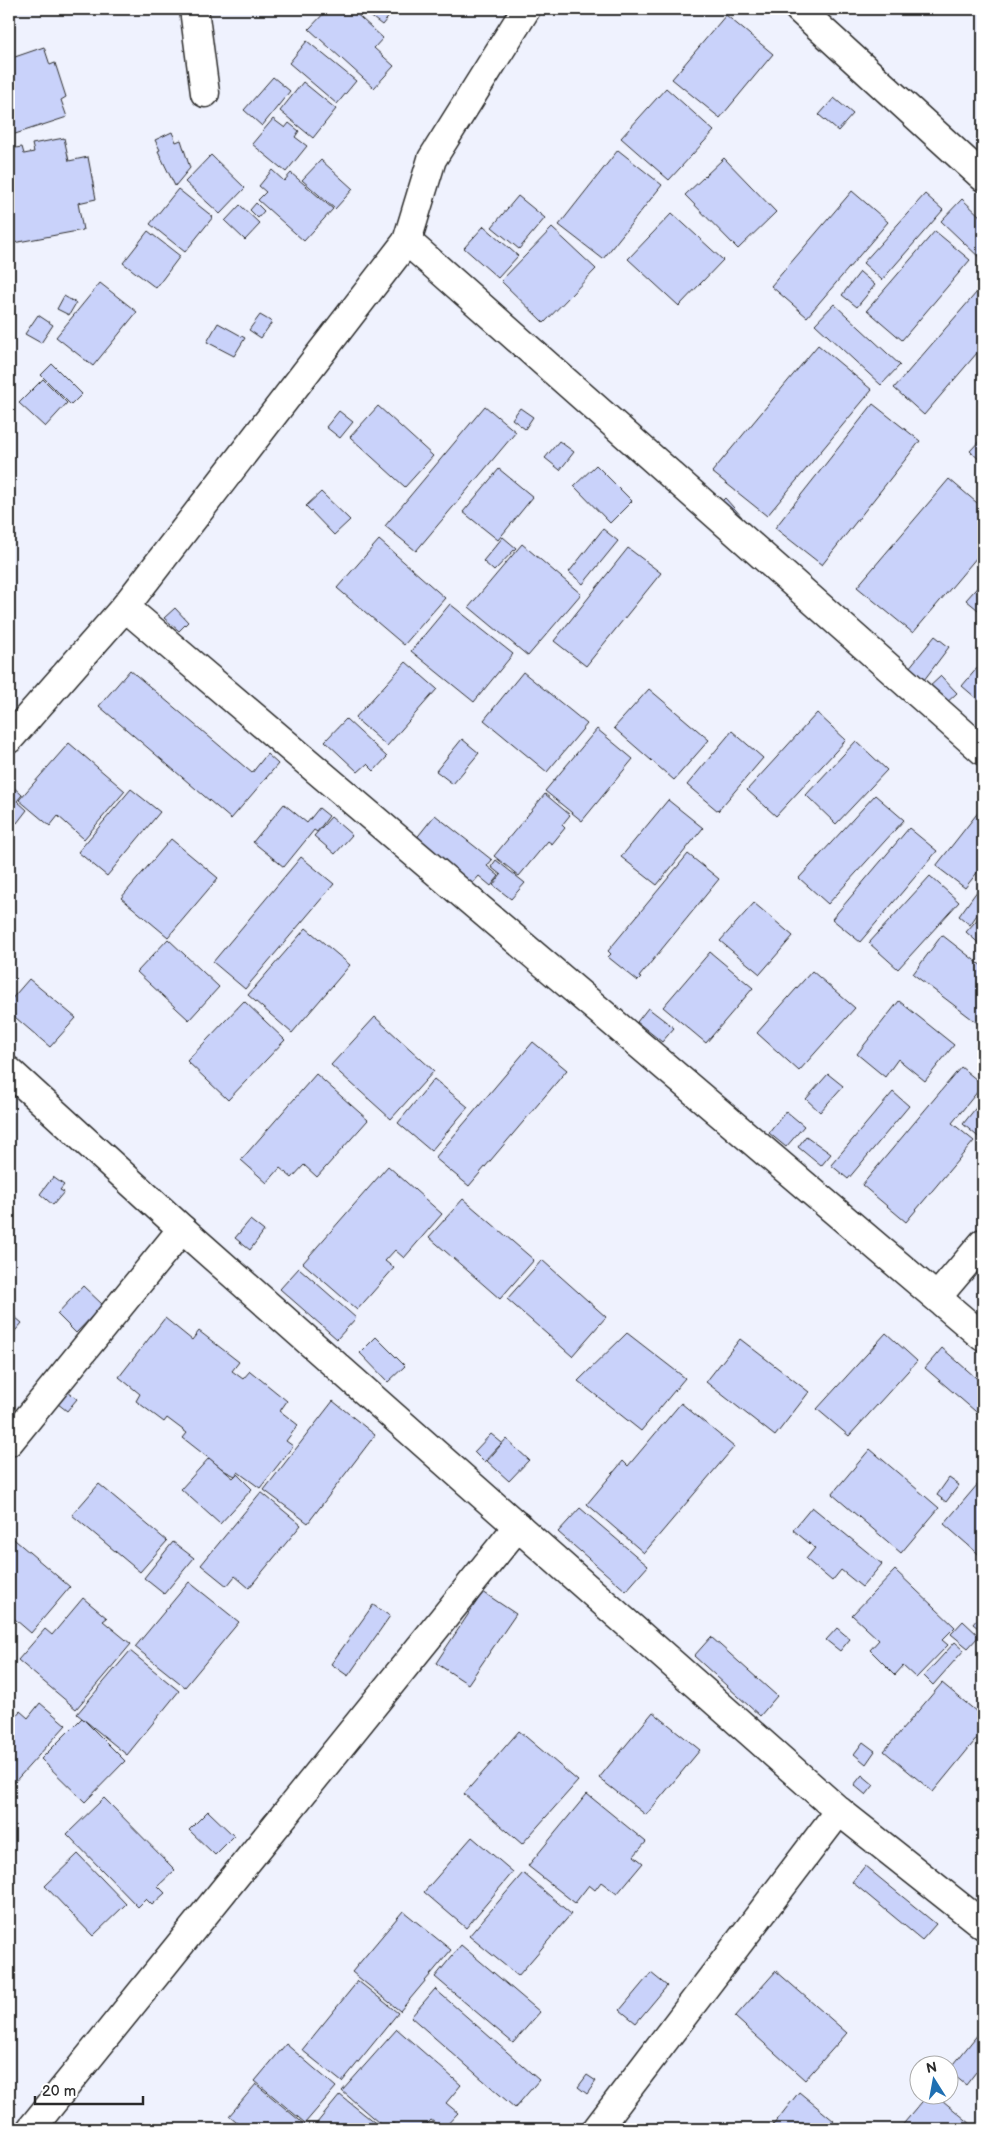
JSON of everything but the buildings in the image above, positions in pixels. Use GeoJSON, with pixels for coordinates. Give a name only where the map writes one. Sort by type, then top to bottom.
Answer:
{"type":"FeatureCollection","features":[{"type":"Feature","properties":{"kind":"street"},"geometry":{"type":"LineString","coordinates":[[194,9],[205,93]]}},
{"type":"Feature","properties":{"kind":"street"},"geometry":{"type":"LineString","coordinates":[[9,739],[125,607],[407,241],[432,159],[526,9]]}},
{"type":"Feature","properties":{"kind":"street"},"geometry":{"type":"LineString","coordinates":[[799,9],[983,177]]}},
{"type":"Feature","properties":{"kind":"street"},"geometry":{"type":"LineString","coordinates":[[407,241],[983,751]]}},
{"type":"Feature","properties":{"kind":"street"},"geometry":{"type":"LineString","coordinates":[[125,607],[938,1296],[983,1337]]}},
{"type":"Feature","properties":{"kind":"street"},"geometry":{"type":"LineString","coordinates":[[9,1071],[182,1230],[839,1811],[983,1924]]}},
{"type":"Feature","properties":{"kind":"street"},"geometry":{"type":"LineString","coordinates":[[9,1442],[182,1230]]}},
{"type":"Feature","properties":{"kind":"street"},"geometry":{"type":"LineString","coordinates":[[938,1296],[983,1243]]}},
{"type":"Feature","properties":{"kind":"street"},"geometry":{"type":"LineString","coordinates":[[31,2129],[518,1526]]}},
{"type":"Feature","properties":{"kind":"street"},"geometry":{"type":"LineString","coordinates":[[597,2129],[839,1811]]}}]}
